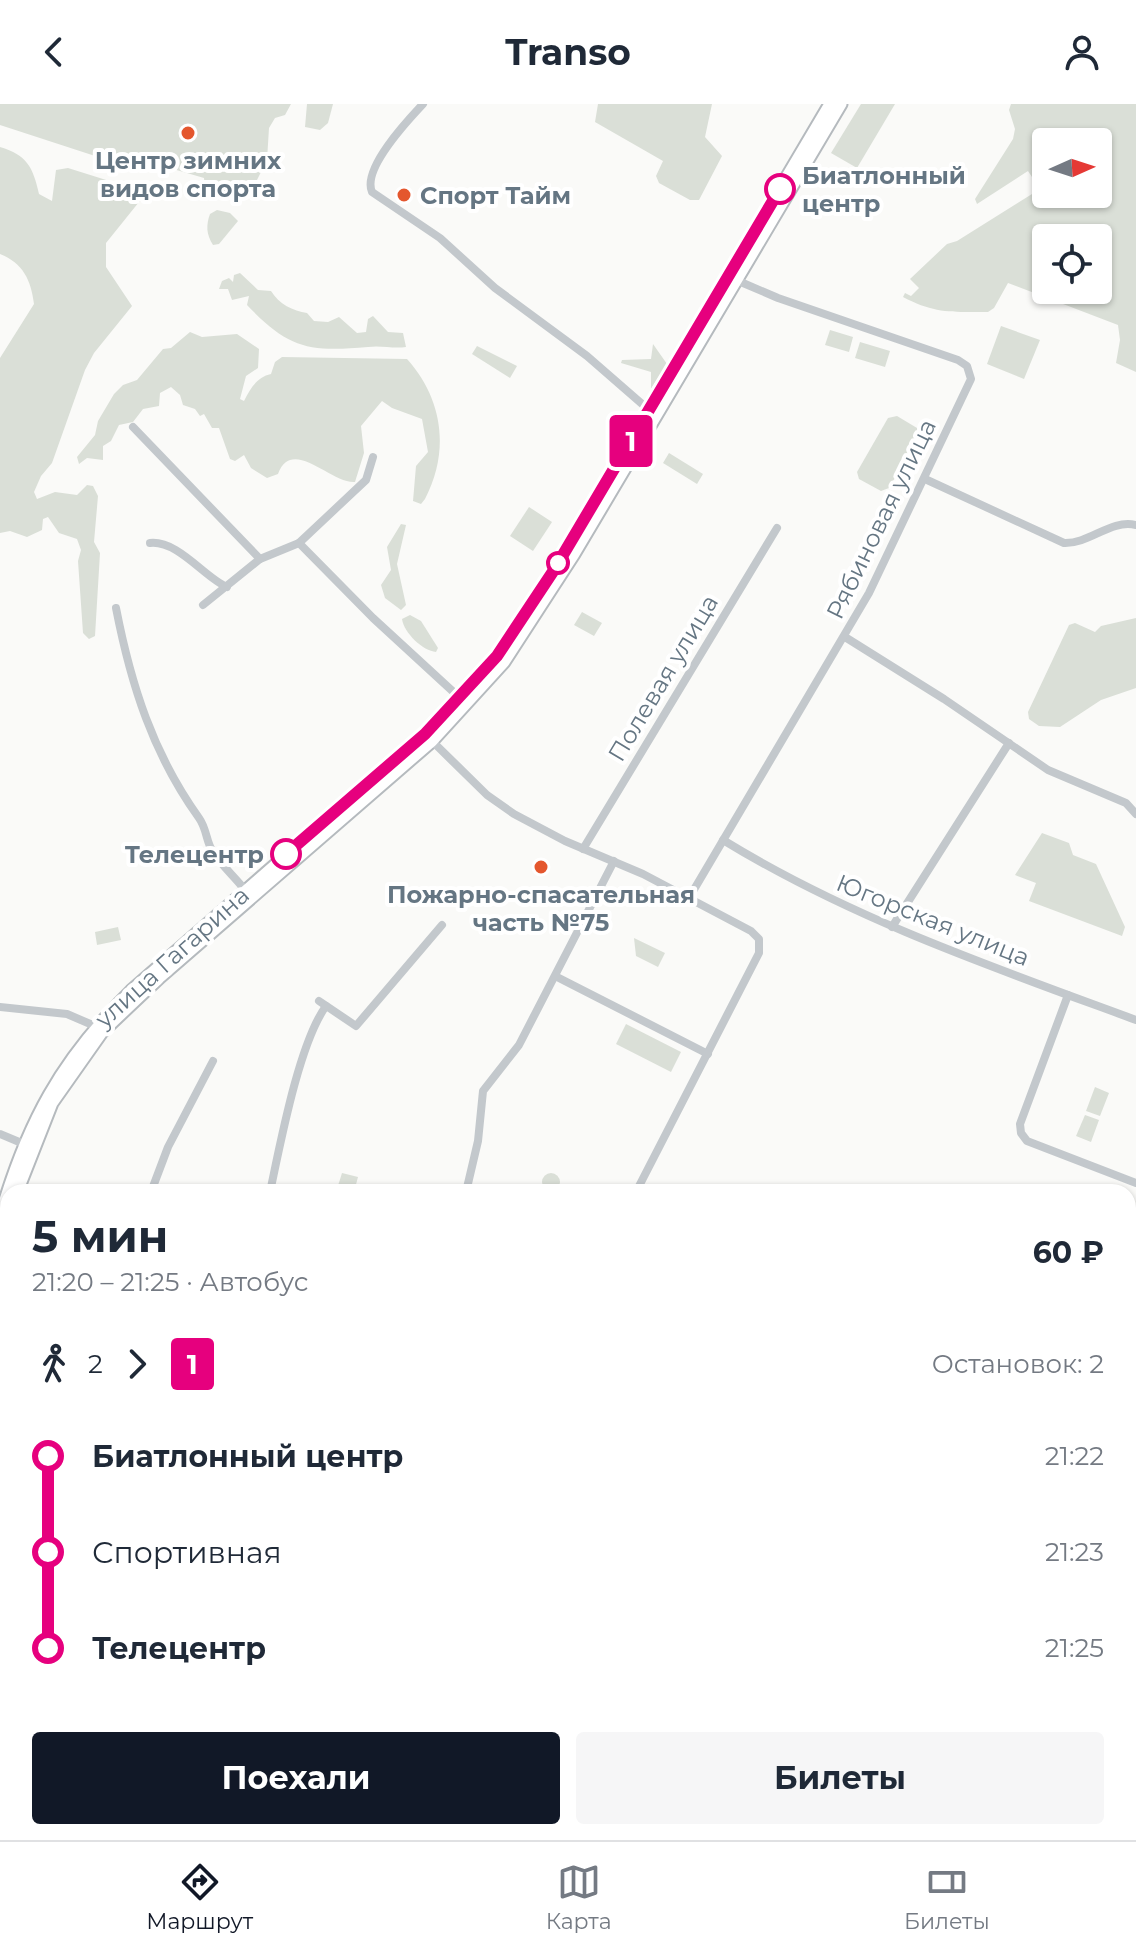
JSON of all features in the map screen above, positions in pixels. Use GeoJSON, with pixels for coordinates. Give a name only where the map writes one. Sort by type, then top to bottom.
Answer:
{"type":"FeatureCollection","features":[{"type":"Feature","properties":{"kind":"main road","name":"улица Гагарина"},"geometry":{"type":"LineString","coordinates":[[11,1184],[24,1144],[56,1077],[99,1029],[157,974],[428,738],[519,642],[831,107]]}},
{"type":"Feature","properties":{"kind":"main road","name":"улица Гагарина"},"geometry":{"type":"LineString","coordinates":[[20,1184],[52,1103],[99,1029]]}},
{"type":"Feature","properties":{"kind":"street"},"geometry":{"type":"LineString","coordinates":[[423,104],[375,167],[370,179],[372,192],[440,238],[495,288],[598,364],[653,412]]}},
{"type":"Feature","properties":{"kind":"street","name":"Рябиновая улица"},"geometry":{"type":"LineString","coordinates":[[689,898],[845,637],[970,385],[967,366],[732,278]]}},
{"type":"Feature","properties":{"kind":"street"},"geometry":{"type":"LineString","coordinates":[[133,427],[260,559]]}},
{"type":"Feature","properties":{"kind":"street"},"geometry":{"type":"LineString","coordinates":[[203,605],[260,559],[299,543],[366,480],[373,457]]}},
{"type":"Feature","properties":{"kind":"street"},"geometry":{"type":"LineString","coordinates":[[925,479],[1064,543],[1084,541],[1116,526],[1136,525]]}},
{"type":"Feature","properties":{"kind":"street","name":"Полевая улица"},"geometry":{"type":"LineString","coordinates":[[583,849],[777,528]]}},
{"type":"Feature","properties":{"kind":"street"},"geometry":{"type":"LineString","coordinates":[[150,543],[162,544],[192,559],[227,587]]}},
{"type":"Feature","properties":{"kind":"street"},"geometry":{"type":"LineString","coordinates":[[299,543],[373,618],[464,702]]}},
{"type":"Feature","properties":{"kind":"street"},"geometry":{"type":"LineString","coordinates":[[116,608],[134,693],[156,744],[183,798],[201,821],[213,853],[248,894]]}},
{"type":"Feature","properties":{"kind":"street"},"geometry":{"type":"LineString","coordinates":[[845,637],[1057,775],[1126,803],[1136,814]]}},
{"type":"Feature","properties":{"kind":"street"},"geometry":{"type":"LineString","coordinates":[[428,738],[499,805],[583,849],[689,898],[751,931],[759,939],[759,953],[640,1184]]}},
{"type":"Feature","properties":{"kind":"street"},"geometry":{"type":"LineString","coordinates":[[892,927],[1009,743]]}},
{"type":"Feature","properties":{"kind":"street","name":"Югорская улица"},"geometry":{"type":"LineString","coordinates":[[723,840],[801,886],[892,927],[1136,1020]]}},
{"type":"Feature","properties":{"kind":"street"},"geometry":{"type":"LineString","coordinates":[[468,1184],[480,1130],[483,1091],[515,1052],[557,977],[614,861]]}},
{"type":"Feature","properties":{"kind":"street"},"geometry":{"type":"LineString","coordinates":[[272,1184],[300,1074],[323,1003],[356,1026],[442,925]]}},
{"type":"Feature","properties":{"kind":"street"},"geometry":{"type":"LineString","coordinates":[[557,977],[708,1054]]}},
{"type":"Feature","properties":{"kind":"street"},"geometry":{"type":"LineString","coordinates":[[1068,995],[1020,1124],[1021,1133],[1027,1141],[1136,1183]]}},
{"type":"Feature","properties":{"kind":"street"},"geometry":{"type":"LineString","coordinates":[[0,1007],[67,1014],[99,1029]]}},
{"type":"Feature","properties":{"kind":"street"},"geometry":{"type":"LineString","coordinates":[[154,1184],[168,1147],[213,1061]]}},
{"type":"Feature","properties":{"kind":"street"},"geometry":{"type":"LineString","coordinates":[[0,1134],[24,1144]]}},
{"type":"Feature","properties":{"kind":"shaded area"},"geometry":{"type":"Polygon","coordinates":[[[0,104],[291,104],[285,115],[275,118],[269,128],[267,160],[250,194],[234,198],[205,190],[204,178],[156,164],[150,170],[138,170],[0,125],[0,104]]]}},
{"type":"Feature","properties":{"kind":"shaded area"},"geometry":{"type":"Polygon","coordinates":[[[307,104],[333,104],[328,123],[320,130],[305,127],[307,104]]]}},
{"type":"Feature","properties":{"kind":"shaded area"},"geometry":{"type":"Polygon","coordinates":[[[598,104],[712,104],[705,137],[722,156],[699,200],[690,200],[659,183],[656,176],[663,161],[595,122],[598,104]]]}},
{"type":"Feature","properties":{"kind":"shaded area"},"geometry":{"type":"Polygon","coordinates":[[[861,104],[895,104],[857,168],[831,153],[861,104]]]}},
{"type":"Feature","properties":{"kind":"shaded area"},"geometry":{"type":"Polygon","coordinates":[[[1011,104],[1136,104],[1136,372],[1116,363],[1120,340],[1118,325],[1063,304],[1112,304],[1112,224],[1032,224],[1032,292],[1008,283],[994,308],[988,312],[935,309],[903,297],[905,293],[911,296],[919,288],[910,279],[947,244],[957,241],[1032,194],[1032,208],[1112,208],[1112,128],[1032,128],[1032,177],[1028,171],[977,204],[975,199],[1013,139],[1015,129],[1009,110],[1011,104]]]}},
{"type":"Feature","properties":{"kind":"shaded area"},"geometry":{"type":"Polygon","coordinates":[[[0,147],[23,158],[31,169],[39,194],[52,201],[56,170],[68,168],[138,190],[143,197],[106,243],[106,267],[132,306],[94,353],[85,370],[52,463],[41,476],[34,492],[37,499],[55,492],[77,495],[87,485],[93,486],[98,496],[94,542],[100,553],[95,636],[89,639],[83,633],[78,561],[81,550],[77,539],[59,533],[48,517],[43,519],[42,530],[27,537],[10,531],[0,533],[0,358],[34,304],[31,287],[20,267],[0,254],[0,147]]]}},
{"type":"Feature","properties":{"kind":"shaded area"},"geometry":{"type":"Polygon","coordinates":[[[217,210],[230,213],[238,221],[219,244],[213,245],[207,226],[210,214],[217,210]]]}},
{"type":"Feature","properties":{"kind":"shaded area"},"geometry":{"type":"Polygon","coordinates":[[[240,273],[258,290],[271,291],[282,303],[307,313],[314,321],[328,322],[339,317],[357,333],[366,332],[368,319],[373,316],[388,332],[403,333],[406,347],[315,348],[288,339],[247,305],[249,296],[232,300],[228,289],[219,289],[222,281],[229,278],[233,282],[234,275],[240,273]]]}},
{"type":"Feature","properties":{"kind":"shaded area"},"geometry":{"type":"Polygon","coordinates":[[[1001,326],[1040,340],[1024,379],[987,364],[1001,326]]]}},
{"type":"Feature","properties":{"kind":"shaded area"},"geometry":{"type":"Polygon","coordinates":[[[830,330],[853,337],[849,352],[825,345],[830,330]]]}},
{"type":"Feature","properties":{"kind":"shaded area"},"geometry":{"type":"Polygon","coordinates":[[[190,332],[202,337],[237,334],[259,349],[258,368],[246,376],[240,399],[244,401],[254,384],[271,374],[275,362],[282,357],[407,359],[429,391],[439,426],[438,462],[425,499],[421,504],[413,501],[416,466],[428,452],[422,419],[382,401],[361,426],[364,453],[355,482],[345,481],[302,460],[284,464],[278,474],[267,478],[251,468],[244,455],[235,461],[230,459],[219,428],[212,428],[204,414],[200,416],[195,409],[183,405],[180,395],[171,387],[160,393],[159,406],[143,409],[133,422],[119,425],[111,441],[103,446],[103,460],[87,458],[79,464],[77,457],[95,435],[98,421],[114,394],[123,385],[137,380],[163,349],[171,348],[190,332]]]}},
{"type":"Feature","properties":{"kind":"shaded area"},"geometry":{"type":"Polygon","coordinates":[[[860,342],[890,351],[885,367],[855,358],[860,342]]]}},
{"type":"Feature","properties":{"kind":"shaded area"},"geometry":{"type":"Polygon","coordinates":[[[653,344],[667,364],[651,389],[651,372],[621,363],[622,360],[651,359],[653,344]]]}},
{"type":"Feature","properties":{"kind":"shaded area"},"geometry":{"type":"Polygon","coordinates":[[[477,346],[517,366],[510,378],[472,354],[477,346]]]}},
{"type":"Feature","properties":{"kind":"shaded area"},"geometry":{"type":"Polygon","coordinates":[[[897,416],[917,428],[919,436],[889,488],[881,491],[859,479],[857,472],[888,418],[897,416]]]}},
{"type":"Feature","properties":{"kind":"shaded area"},"geometry":{"type":"Polygon","coordinates":[[[669,453],[703,474],[697,484],[663,463],[669,453]]]}},
{"type":"Feature","properties":{"kind":"shaded area"},"geometry":{"type":"Polygon","coordinates":[[[529,507],[552,522],[533,551],[510,536],[529,507]]]}},
{"type":"Feature","properties":{"kind":"shaded area"},"geometry":{"type":"Polygon","coordinates":[[[401,524],[406,525],[397,564],[406,605],[401,610],[385,598],[381,585],[391,570],[387,547],[401,524]]]}},
{"type":"Feature","properties":{"kind":"shaded area"},"geometry":{"type":"Polygon","coordinates":[[[582,612],[602,623],[594,636],[574,625],[582,612]]]}},
{"type":"Feature","properties":{"kind":"shaded area"},"geometry":{"type":"Polygon","coordinates":[[[410,615],[421,621],[438,648],[436,652],[420,645],[406,630],[402,619],[410,615]]]}},
{"type":"Feature","properties":{"kind":"shaded area"},"geometry":{"type":"Polygon","coordinates":[[[1136,618],[1136,688],[1101,700],[1060,727],[1039,726],[1029,719],[1028,712],[1069,625],[1075,623],[1095,632],[1101,626],[1136,618]]]}},
{"type":"Feature","properties":{"kind":"shaded area"},"geometry":{"type":"Polygon","coordinates":[[[1042,833],[1069,843],[1073,855],[1096,864],[1125,927],[1122,936],[1029,901],[1036,883],[1015,875],[1042,833]]]}},
{"type":"Feature","properties":{"kind":"shaded area"},"geometry":{"type":"Polygon","coordinates":[[[118,927],[121,940],[97,945],[95,932],[118,927]]]}},
{"type":"Feature","properties":{"kind":"shaded area"},"geometry":{"type":"Polygon","coordinates":[[[634,938],[665,953],[658,967],[636,956],[634,938]]]}},
{"type":"Feature","properties":{"kind":"shaded area"},"geometry":{"type":"Polygon","coordinates":[[[626,1024],[681,1052],[671,1072],[616,1044],[626,1024]]]}},
{"type":"Feature","properties":{"kind":"shaded area"},"geometry":{"type":"Polygon","coordinates":[[[1095,1087],[1109,1093],[1100,1116],[1086,1111],[1095,1087]]]}},
{"type":"Feature","properties":{"kind":"shaded area"},"geometry":{"type":"Polygon","coordinates":[[[1085,1115],[1099,1120],[1091,1142],[1076,1136],[1085,1115]]]}},
{"type":"Feature","properties":{"kind":"shaded area"},"geometry":{"type":"Polygon","coordinates":[[[342,1173],[358,1177],[356,1184],[339,1184],[342,1173]]]}},
{"type":"Feature","properties":{"kind":"shaded area"},"geometry":{"type":"Polygon","coordinates":[[[551,1173],[559,1179],[559,1184],[542,1182],[551,1173]]]}},
{"type":"Feature","properties":{"kind":"bus line","name":"1"},"geometry":{"type":"LineString","coordinates":[[286,854],[425,734],[497,656],[554,570],[780,189]]}},
{"type":"Feature","properties":{"kind":"place","name":"Центр зимних видов спорта"},"geometry":{"type":"Point","coordinates":[188,133]}},
{"type":"Feature","properties":{"kind":"place","name":"Биатлонный центр"},"geometry":{"type":"Point","coordinates":[780,189]}},
{"type":"Feature","properties":{"kind":"place","name":"Спорт Тайм"},"geometry":{"type":"Point","coordinates":[404,195]}},
{"type":"Feature","properties":{"kind":"place","name":"Телецентр"},"geometry":{"type":"Point","coordinates":[286,854]}},
{"type":"Feature","properties":{"kind":"place","name":"Пожарно-спасательная часть №75"},"geometry":{"type":"Point","coordinates":[541,867]}}]}
